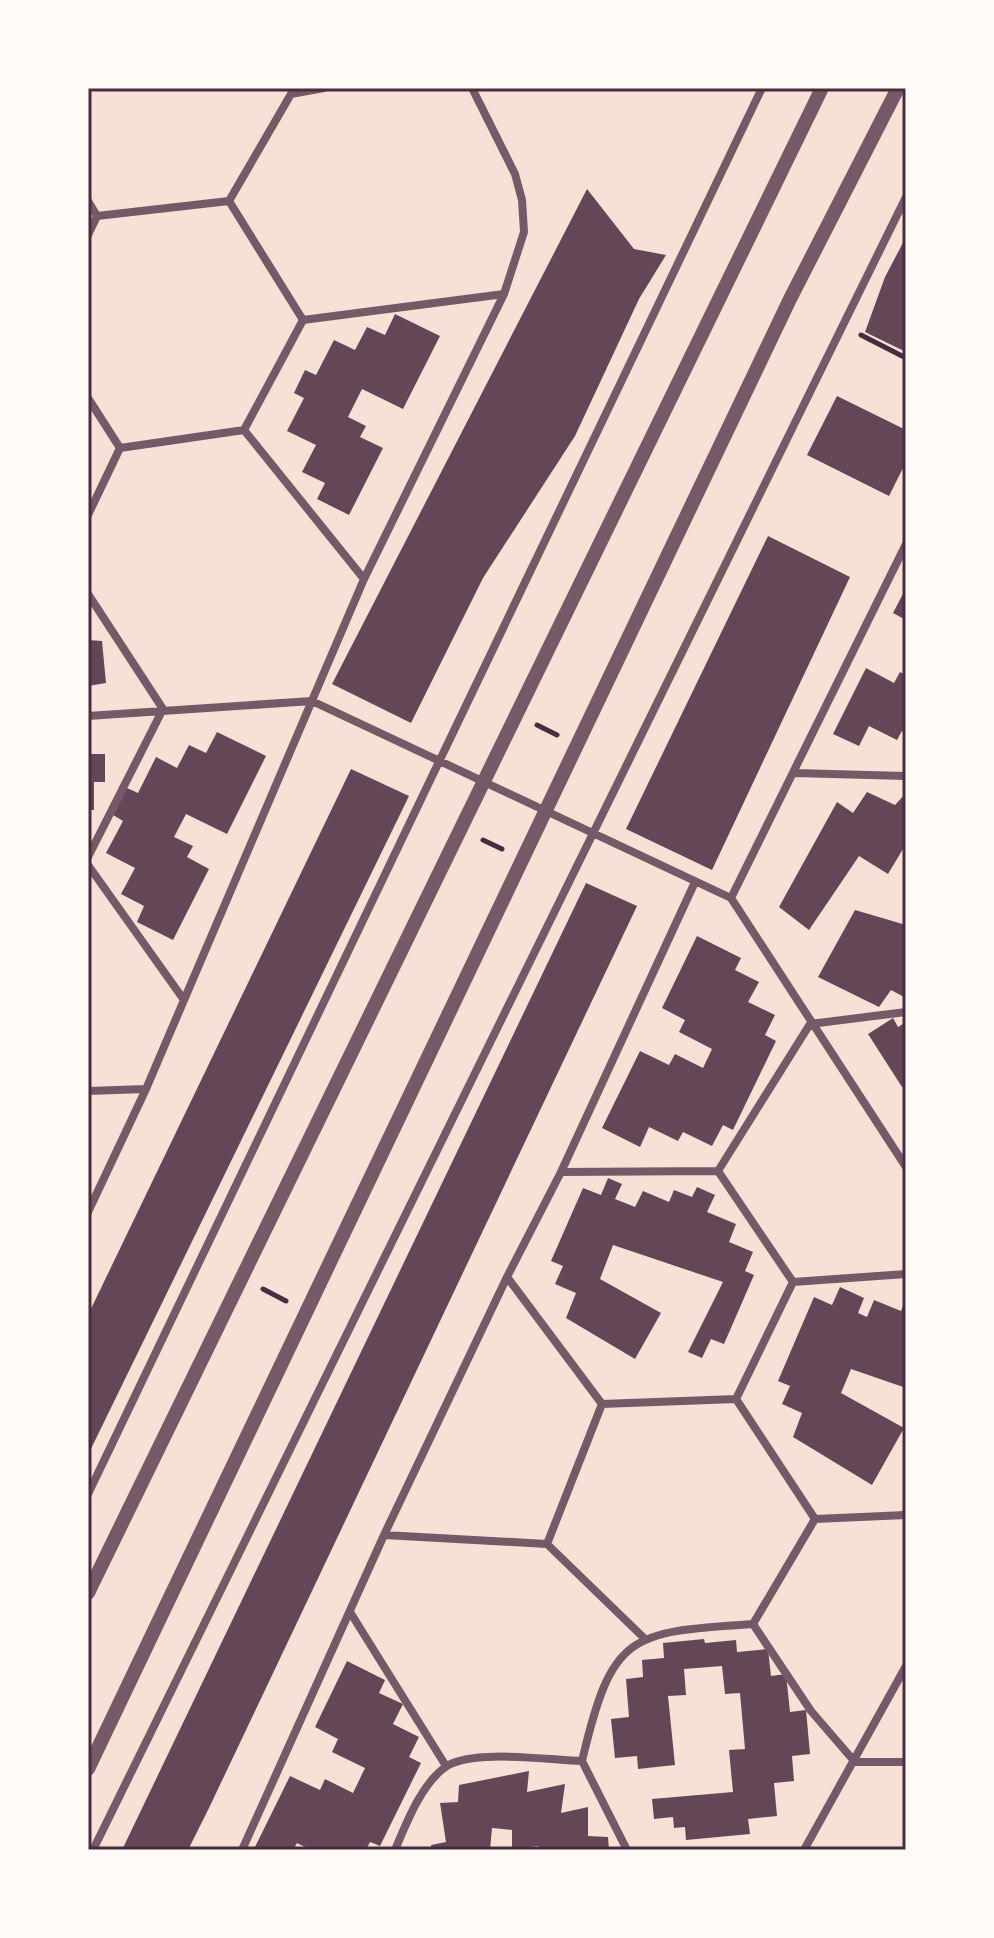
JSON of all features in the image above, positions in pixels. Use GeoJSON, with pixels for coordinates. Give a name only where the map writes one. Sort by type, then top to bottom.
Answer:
{"type":"FeatureCollection","features":[{"type":"Feature","properties":{"kind":"street"},"geometry":{"type":"LineString","coordinates":[[229,201],[289,91],[324,88]]}},
{"type":"Feature","properties":{"kind":"street"},"geometry":{"type":"LineString","coordinates":[[88,1212],[146,1089],[364,579],[504,294],[524,232],[522,200],[515,174],[472,88]]}},
{"type":"Feature","properties":{"kind":"street"},"geometry":{"type":"LineString","coordinates":[[88,1494],[762,88]]}},
{"type":"Feature","properties":{"kind":"street"},"geometry":{"type":"LineString","coordinates":[[88,1593],[822,88]]}},
{"type":"Feature","properties":{"kind":"street"},"geometry":{"type":"LineString","coordinates":[[88,1769],[790,299],[898,88]]}},
{"type":"Feature","properties":{"kind":"street"},"geometry":{"type":"LineString","coordinates":[[91,1849],[906,197]]}},
{"type":"Feature","properties":{"kind":"street"},"geometry":{"type":"LineString","coordinates":[[88,201],[97,216]]}},
{"type":"Feature","properties":{"kind":"street"},"geometry":{"type":"LineString","coordinates":[[97,216],[229,201]]}},
{"type":"Feature","properties":{"kind":"street"},"geometry":{"type":"LineString","coordinates":[[229,201],[303,320]]}},
{"type":"Feature","properties":{"kind":"street"},"geometry":{"type":"LineString","coordinates":[[88,235],[97,216]]}},
{"type":"Feature","properties":{"kind":"street"},"geometry":{"type":"LineString","coordinates":[[303,320],[504,294]]}},
{"type":"Feature","properties":{"kind":"street"},"geometry":{"type":"LineString","coordinates":[[244,430],[303,320]]}},
{"type":"Feature","properties":{"kind":"street"},"geometry":{"type":"LineString","coordinates":[[88,398],[120,448]]}},
{"type":"Feature","properties":{"kind":"street"},"geometry":{"type":"LineString","coordinates":[[244,430],[364,579]]}},
{"type":"Feature","properties":{"kind":"street"},"geometry":{"type":"LineString","coordinates":[[120,448],[244,430]]}},
{"type":"Feature","properties":{"kind":"street"},"geometry":{"type":"LineString","coordinates":[[88,515],[120,448]]}},
{"type":"Feature","properties":{"kind":"street"},"geometry":{"type":"LineString","coordinates":[[731,898],[906,544]]}},
{"type":"Feature","properties":{"kind":"street"},"geometry":{"type":"LineString","coordinates":[[88,594],[163,709]]}},
{"type":"Feature","properties":{"kind":"street"},"geometry":{"type":"LineString","coordinates":[[88,716],[312,701],[731,898],[810,1024],[906,1167]]}},
{"type":"Feature","properties":{"kind":"street"},"geometry":{"type":"LineString","coordinates":[[88,857],[163,709]]}},
{"type":"Feature","properties":{"kind":"street"},"geometry":{"type":"LineString","coordinates":[[794,773],[906,776]]}},
{"type":"Feature","properties":{"kind":"street"},"geometry":{"type":"LineString","coordinates":[[88,865],[184,1000]]}},
{"type":"Feature","properties":{"kind":"street"},"geometry":{"type":"LineString","coordinates":[[242,1850],[384,1535],[507,1277],[561,1172],[695,882]]}},
{"type":"Feature","properties":{"kind":"street"},"geometry":{"type":"LineString","coordinates":[[810,1024],[906,1012]]}},
{"type":"Feature","properties":{"kind":"street"},"geometry":{"type":"LineString","coordinates":[[718,1171],[810,1024]]}},
{"type":"Feature","properties":{"kind":"street"},"geometry":{"type":"LineString","coordinates":[[88,1091],[146,1089]]}},
{"type":"Feature","properties":{"kind":"street"},"geometry":{"type":"LineString","coordinates":[[561,1172],[718,1171]]}},
{"type":"Feature","properties":{"kind":"street"},"geometry":{"type":"LineString","coordinates":[[718,1171],[793,1282]]}},
{"type":"Feature","properties":{"kind":"street"},"geometry":{"type":"LineString","coordinates":[[793,1282],[906,1274]]}},
{"type":"Feature","properties":{"kind":"street"},"geometry":{"type":"LineString","coordinates":[[507,1277],[602,1404]]}},
{"type":"Feature","properties":{"kind":"street"},"geometry":{"type":"LineString","coordinates":[[736,1399],[793,1282]]}},
{"type":"Feature","properties":{"kind":"street"},"geometry":{"type":"LineString","coordinates":[[602,1404],[736,1399]]}},
{"type":"Feature","properties":{"kind":"street"},"geometry":{"type":"LineString","coordinates":[[736,1399],[815,1519]]}},
{"type":"Feature","properties":{"kind":"street"},"geometry":{"type":"LineString","coordinates":[[547,1544],[602,1404]]}},
{"type":"Feature","properties":{"kind":"street"},"geometry":{"type":"LineString","coordinates":[[815,1519],[906,1515]]}},
{"type":"Feature","properties":{"kind":"street"},"geometry":{"type":"LineString","coordinates":[[753,1624],[815,1519]]}},
{"type":"Feature","properties":{"kind":"street"},"geometry":{"type":"LineString","coordinates":[[384,1535],[547,1544],[644,1638]]}},
{"type":"Feature","properties":{"kind":"street"},"geometry":{"type":"LineString","coordinates":[[350,1612],[446,1766]]}},
{"type":"Feature","properties":{"kind":"street"},"geometry":{"type":"LineString","coordinates":[[627,1850],[582,1761],[595,1706],[607,1679],[630,1646],[644,1638],[683,1629],[753,1624]]}},
{"type":"Feature","properties":{"kind":"street"},"geometry":{"type":"LineString","coordinates":[[753,1624],[811,1711],[855,1762],[906,1762]]}},
{"type":"Feature","properties":{"kind":"street"},"geometry":{"type":"LineString","coordinates":[[804,1850],[906,1666]]}},
{"type":"Feature","properties":{"kind":"street"},"geometry":{"type":"LineString","coordinates":[[395,1850],[424,1793],[446,1766],[473,1758],[582,1761]]}},
{"type":"Feature","properties":{"kind":"path"},"geometry":{"type":"LineString","coordinates":[[886,348],[906,358]]}},
{"type":"Feature","properties":{"kind":"path"},"geometry":{"type":"LineString","coordinates":[[515,715],[577,745]]}},
{"type":"Feature","properties":{"kind":"path"},"geometry":{"type":"LineString","coordinates":[[460,828],[522,859]]}},
{"type":"Feature","properties":{"kind":"path"},"geometry":{"type":"LineString","coordinates":[[241,1278],[306,1312]]}},
{"type":"Feature","properties":{"kind":"building"},"geometry":{"type":"Polygon","coordinates":[[[587,189],[634,249],[666,255],[639,299],[575,436],[483,578],[411,723],[332,684],[587,189]]]}},
{"type":"Feature","properties":{"kind":"building"},"geometry":{"type":"Polygon","coordinates":[[[906,237],[906,352],[865,332],[885,277],[906,237]]]}},
{"type":"Feature","properties":{"kind":"building"},"geometry":{"type":"Polygon","coordinates":[[[395,314],[440,336],[403,409],[362,389],[348,417],[366,426],[360,437],[383,448],[349,515],[317,499],[325,483],[302,472],[316,445],[287,431],[304,398],[294,393],[305,370],[316,375],[334,340],[355,350],[367,327],[385,335],[395,314]]]}},
{"type":"Feature","properties":{"kind":"building"},"geometry":{"type":"Polygon","coordinates":[[[837,396],[906,430],[906,462],[889,496],[807,455],[837,396]]]}},
{"type":"Feature","properties":{"kind":"building"},"geometry":{"type":"Polygon","coordinates":[[[768,536],[850,577],[712,870],[626,829],[768,536]]]}},
{"type":"Feature","properties":{"kind":"building"},"geometry":{"type":"Polygon","coordinates":[[[906,588],[906,620],[893,613],[906,588]]]}},
{"type":"Feature","properties":{"kind":"building"},"geometry":{"type":"Polygon","coordinates":[[[88,640],[102,641],[106,683],[88,686],[88,640]]]}},
{"type":"Feature","properties":{"kind":"building"},"geometry":{"type":"Polygon","coordinates":[[[866,668],[894,683],[900,672],[906,675],[906,733],[902,731],[897,740],[869,726],[859,746],[833,734],[866,668]]]}},
{"type":"Feature","properties":{"kind":"building"},"geometry":{"type":"Polygon","coordinates":[[[217,732],[266,756],[227,834],[186,814],[174,837],[193,846],[187,857],[209,869],[173,940],[137,922],[144,906],[121,894],[135,868],[106,853],[123,821],[113,815],[127,788],[138,793],[156,757],[177,768],[189,745],[206,753],[217,732]]]}},
{"type":"Feature","properties":{"kind":"building"},"geometry":{"type":"Polygon","coordinates":[[[88,754],[105,754],[105,782],[94,782],[94,810],[88,810],[88,754]]]}},
{"type":"Feature","properties":{"kind":"building"},"geometry":{"type":"Polygon","coordinates":[[[351,769],[409,796],[88,1455],[88,1315],[351,769]]]}},
{"type":"Feature","properties":{"kind":"building"},"geometry":{"type":"Polygon","coordinates":[[[867,792],[895,805],[906,793],[906,851],[903,849],[888,874],[859,856],[809,930],[779,907],[837,802],[853,813],[867,792]]]}},
{"type":"Feature","properties":{"kind":"building"},"geometry":{"type":"Polygon","coordinates":[[[586,883],[637,906],[209,1808],[188,1850],[122,1850],[586,883]]]}},
{"type":"Feature","properties":{"kind":"building"},"geometry":{"type":"Polygon","coordinates":[[[855,910],[906,925],[906,998],[891,990],[879,1007],[818,977],[855,910]]]}},
{"type":"Feature","properties":{"kind":"building"},"geometry":{"type":"Polygon","coordinates":[[[697,936],[741,958],[735,970],[759,982],[748,1002],[775,1015],[765,1035],[776,1041],[733,1130],[723,1125],[712,1146],[683,1132],[678,1141],[649,1127],[640,1147],[602,1128],[640,1051],[669,1065],[675,1054],[703,1068],[712,1049],[679,1032],[685,1020],[662,1008],[697,936]]]}},
{"type":"Feature","properties":{"kind":"building"},"geometry":{"type":"Polygon","coordinates":[[[893,1018],[898,1027],[906,1022],[906,1085],[902,1087],[868,1034],[893,1018]]]}},
{"type":"Feature","properties":{"kind":"building"},"geometry":{"type":"Polygon","coordinates":[[[608,1178],[622,1184],[615,1199],[635,1207],[643,1191],[669,1202],[674,1190],[692,1197],[697,1187],[715,1195],[707,1212],[736,1224],[729,1242],[753,1252],[745,1271],[754,1275],[724,1344],[711,1339],[702,1358],[688,1352],[723,1282],[613,1245],[600,1279],[661,1313],[635,1359],[566,1318],[576,1293],[555,1284],[563,1266],[551,1261],[583,1188],[601,1195],[608,1178]]]}},
{"type":"Feature","properties":{"kind":"building"},"geometry":{"type":"Polygon","coordinates":[[[840,1287],[864,1298],[858,1313],[867,1317],[874,1300],[901,1311],[906,1298],[906,1388],[851,1369],[841,1393],[904,1428],[872,1485],[793,1437],[802,1413],[782,1404],[790,1386],[778,1381],[814,1297],[832,1305],[840,1287]]]}},
{"type":"Feature","properties":{"kind":"building"},"geometry":{"type":"Polygon","coordinates":[[[704,1639],[705,1643],[736,1640],[737,1652],[768,1649],[771,1676],[786,1674],[790,1712],[806,1710],[810,1754],[792,1756],[794,1781],[774,1783],[777,1816],[748,1819],[750,1834],[686,1840],[685,1827],[674,1828],[673,1817],[654,1819],[652,1799],[733,1792],[729,1750],[745,1749],[740,1693],[725,1694],[722,1666],[684,1669],[686,1695],[668,1696],[675,1765],[638,1769],[637,1756],[615,1758],[611,1719],[629,1717],[626,1679],[643,1677],[642,1660],[664,1658],[663,1643],[704,1639]]]}},
{"type":"Feature","properties":{"kind":"building"},"geometry":{"type":"Polygon","coordinates":[[[347,1661],[385,1680],[379,1693],[403,1704],[393,1724],[419,1737],[409,1757],[421,1763],[380,1846],[370,1842],[366,1850],[311,1850],[297,1843],[293,1850],[260,1850],[255,1847],[290,1776],[320,1790],[325,1779],[353,1793],[365,1768],[332,1752],[338,1739],[315,1727],[347,1661]]]}},
{"type":"Feature","properties":{"kind":"building"},"geometry":{"type":"Polygon","coordinates":[[[529,1771],[527,1792],[565,1784],[561,1813],[588,1807],[588,1836],[608,1837],[609,1850],[539,1850],[539,1846],[512,1849],[512,1830],[492,1828],[490,1850],[432,1850],[431,1845],[446,1842],[440,1803],[458,1802],[459,1785],[529,1771]]]}}]}
